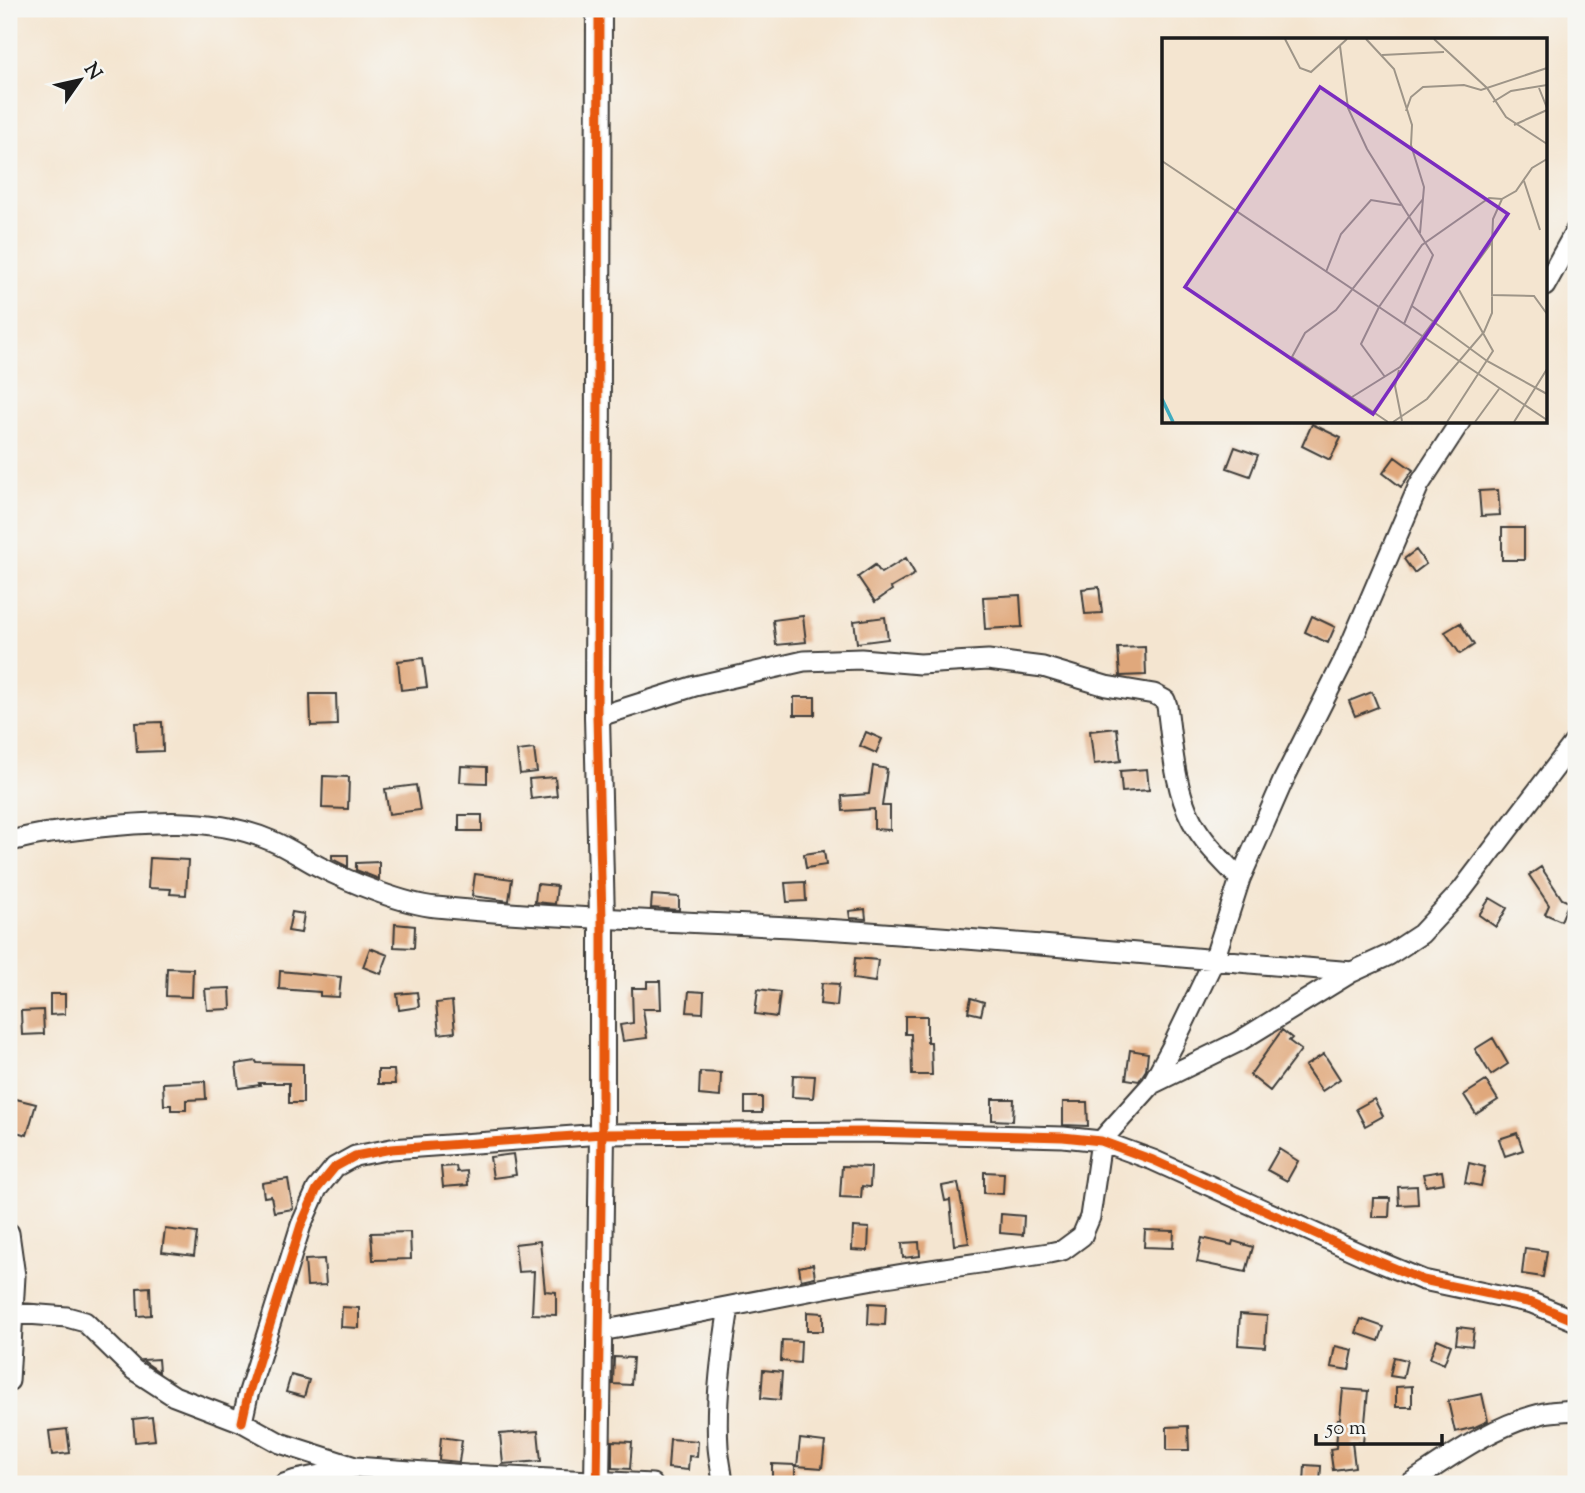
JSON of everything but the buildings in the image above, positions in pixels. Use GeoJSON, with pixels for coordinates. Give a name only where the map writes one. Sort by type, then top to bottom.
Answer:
{"type":"FeatureCollection","features":[{"type":"Feature","properties":{"kind":"street"},"geometry":{"type":"LineString","coordinates":[[597,1483],[602,1134],[602,919],[597,717],[599,9]]}},
{"type":"Feature","properties":{"kind":"street"},"geometry":{"type":"LineString","coordinates":[[1546,284],[1576,230]]}},
{"type":"Feature","properties":{"kind":"street"},"geometry":{"type":"LineString","coordinates":[[600,1331],[876,1279],[1063,1250],[1082,1236],[1090,1217],[1101,1141],[1152,1084],[1173,1045],[1214,960],[1240,879],[1283,781],[1343,660],[1419,485],[1459,424]]}},
{"type":"Feature","properties":{"kind":"street"},"geometry":{"type":"LineString","coordinates":[[597,717],[695,686],[804,662],[861,659],[920,664],[988,660],[1043,667],[1106,686],[1154,694],[1165,700],[1167,706],[1177,778],[1192,820],[1211,847],[1240,879]]}},
{"type":"Feature","properties":{"kind":"street"},"geometry":{"type":"LineString","coordinates":[[1152,1084],[1238,1042],[1352,972],[1389,955],[1421,934],[1462,890],[1576,740]]}},
{"type":"Feature","properties":{"kind":"street"},"geometry":{"type":"LineString","coordinates":[[9,842],[34,835],[148,822],[192,823],[237,830],[271,840],[336,874],[384,894],[431,907],[602,919],[838,929],[1352,972]]}},
{"type":"Feature","properties":{"kind":"street"},"geometry":{"type":"LineString","coordinates":[[243,1422],[248,1395],[301,1225],[317,1189],[335,1167],[355,1156],[391,1149],[602,1134],[867,1132],[1063,1137],[1101,1141],[1153,1160],[1423,1280],[1532,1303],[1576,1321]]}},
{"type":"Feature","properties":{"kind":"street"},"geometry":{"type":"LineString","coordinates":[[9,1233],[15,1276],[9,1381]]}},
{"type":"Feature","properties":{"kind":"street"},"geometry":{"type":"LineString","coordinates":[[723,1484],[718,1421],[720,1377],[729,1307]]}},
{"type":"Feature","properties":{"kind":"street"},"geometry":{"type":"LineString","coordinates":[[14,1313],[67,1317],[85,1322],[134,1370],[174,1396],[243,1422],[280,1443],[355,1467],[597,1483],[652,1484]]}},
{"type":"Feature","properties":{"kind":"street"},"geometry":{"type":"LineString","coordinates":[[1409,1484],[1474,1441],[1501,1428],[1544,1413],[1576,1409]]}},
{"type":"Feature","properties":{"kind":"street"},"geometry":{"type":"LineString","coordinates":[[284,1484],[355,1467]]}},
{"type":"Feature","properties":{"kind":"cycle path"},"geometry":{"type":"LineString","coordinates":[[597,1484],[602,1134],[602,919],[597,717],[599,9]]}},
{"type":"Feature","properties":{"kind":"cycle path"},"geometry":{"type":"LineString","coordinates":[[242,1422],[301,1225],[317,1189],[335,1167],[355,1156],[391,1149],[602,1134],[867,1132],[1063,1137],[1101,1141],[1153,1160],[1423,1280],[1532,1303],[1576,1321]]}}]}
